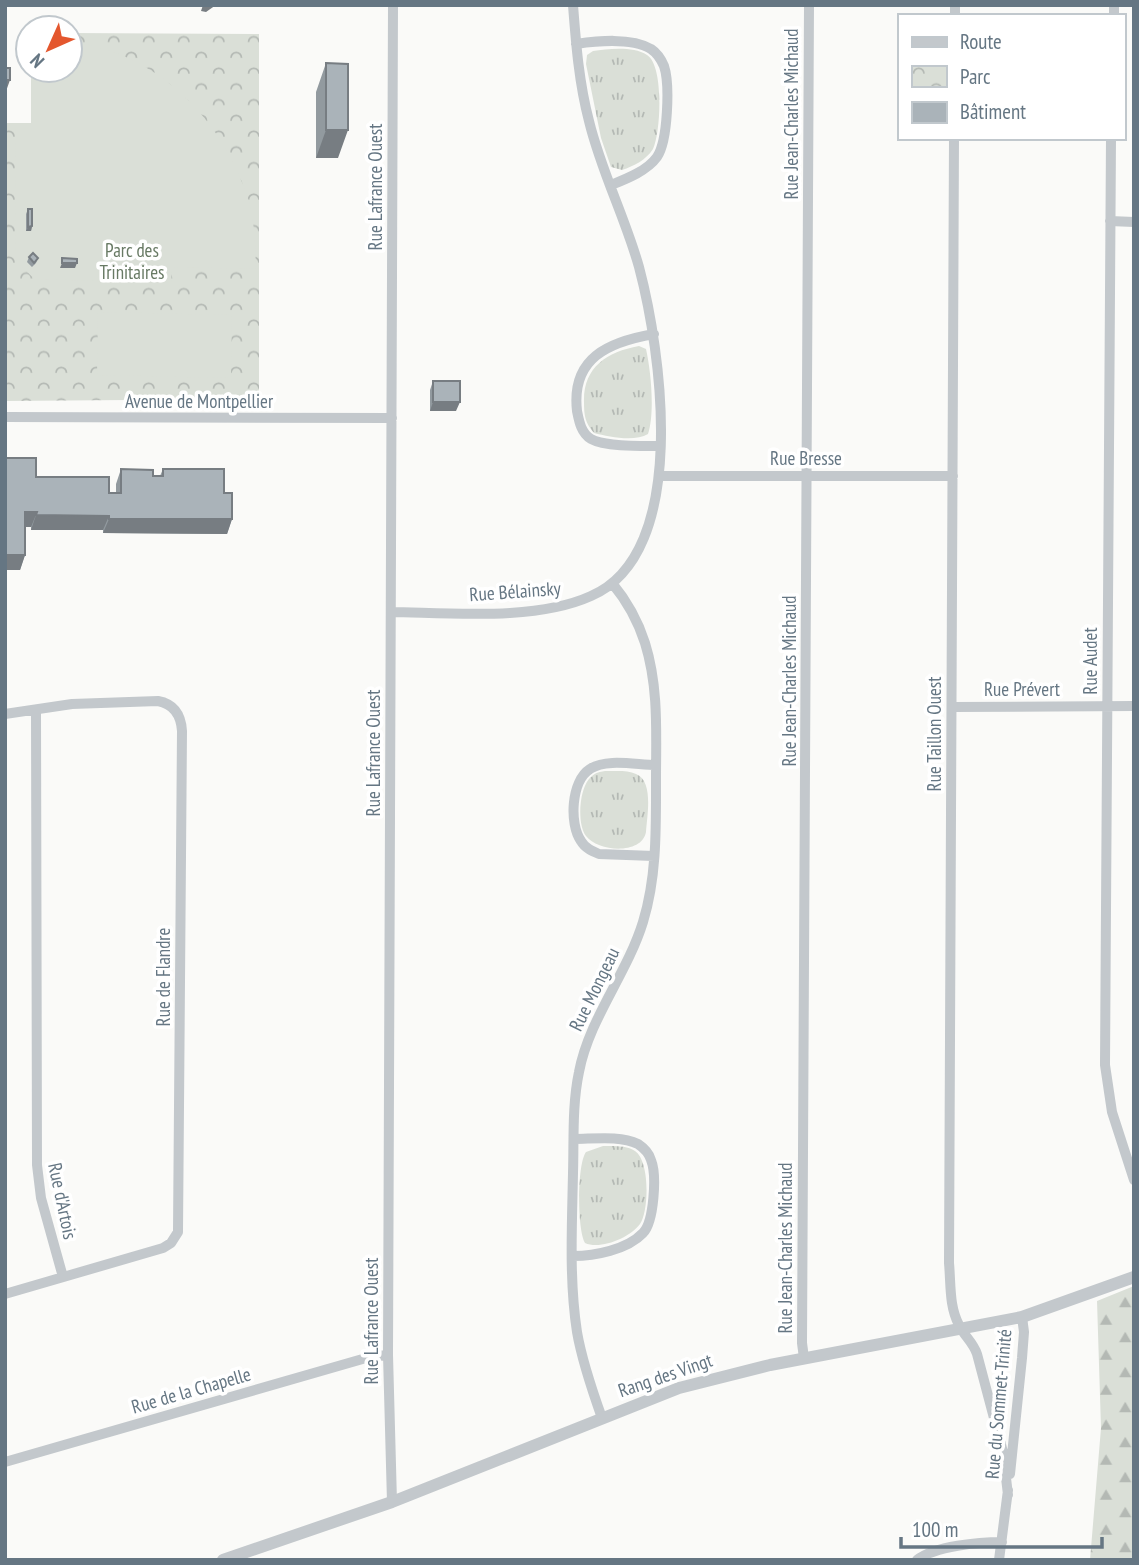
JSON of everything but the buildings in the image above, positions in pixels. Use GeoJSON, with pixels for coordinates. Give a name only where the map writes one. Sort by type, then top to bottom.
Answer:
{"type":"FeatureCollection","features":[{"type":"Feature","properties":{"kind":"street","name":"Rue Lafrance Ouest"},"geometry":{"type":"LineString","coordinates":[[392,1502],[388,1355],[393,5]]}},
{"type":"Feature","properties":{"kind":"street","name":"Rue Bélainsky"},"geometry":{"type":"LineString","coordinates":[[391,612],[505,612],[548,609],[591,596],[612,583],[632,561],[645,538],[654,509],[660,446],[659,386],[654,334],[639,267],[589,122],[576,44],[573,5]]}},
{"type":"Feature","properties":{"kind":"street","name":"Rue Jean-Charles Michaud"},"geometry":{"type":"LineString","coordinates":[[804,1358],[809,5]]}},
{"type":"Feature","properties":{"kind":"street"},"geometry":{"type":"LineString","coordinates":[[576,44],[607,42],[642,45],[656,53],[665,71],[666,114],[660,152],[642,169],[611,185]]}},
{"type":"Feature","properties":{"kind":"street","name":"Rue Taillon Ouest"},"geometry":{"type":"LineString","coordinates":[[954,140],[949,1264],[952,1310],[961,1329]]}},
{"type":"Feature","properties":{"kind":"street","name":"Rue Audet"},"geometry":{"type":"LineString","coordinates":[[1111,140],[1106,1082],[1112,1112],[1134,1180]]}},
{"type":"Feature","properties":{"kind":"street"},"geometry":{"type":"LineString","coordinates":[[1110,221],[1134,222]]}},
{"type":"Feature","properties":{"kind":"street"},"geometry":{"type":"LineString","coordinates":[[654,334],[618,345],[589,361],[577,382],[577,411],[583,431],[592,440],[660,446]]}},
{"type":"Feature","properties":{"kind":"street","name":"Avenue de Montpellier"},"geometry":{"type":"LineString","coordinates":[[5,418],[392,418]]}},
{"type":"Feature","properties":{"kind":"street","name":"Rue Bresse"},"geometry":{"type":"LineString","coordinates":[[659,476],[953,476]]}},
{"type":"Feature","properties":{"kind":"street","name":"Rue Mongeau"},"geometry":{"type":"LineString","coordinates":[[603,1418],[580,1345],[575,1316],[572,1256],[576,1093],[581,1064],[591,1036],[639,935],[650,895],[654,856],[656,765],[655,701],[650,662],[632,612],[612,583]]}},
{"type":"Feature","properties":{"kind":"street","name":"Rue de Flandre"},"geometry":{"type":"LineString","coordinates":[[5,715],[72,704],[158,701],[166,703],[176,711],[182,728],[179,1227],[174,1240],[163,1248],[5,1294]]}},
{"type":"Feature","properties":{"kind":"street","name":"Rue Prévert"},"geometry":{"type":"LineString","coordinates":[[952,707],[1134,706]]}},
{"type":"Feature","properties":{"kind":"street","name":"Rue d'Artois"},"geometry":{"type":"LineString","coordinates":[[36,710],[37,1166],[41,1198],[63,1277]]}},
{"type":"Feature","properties":{"kind":"street"},"geometry":{"type":"LineString","coordinates":[[654,856],[599,854],[591,850],[577,834],[575,807],[578,783],[593,767],[606,764],[656,765]]}},
{"type":"Feature","properties":{"kind":"street"},"geometry":{"type":"LineString","coordinates":[[572,1256],[604,1252],[627,1243],[644,1232],[651,1212],[654,1173],[649,1154],[634,1142],[574,1139]]}},
{"type":"Feature","properties":{"kind":"street","name":"Rang des Vingt"},"geometry":{"type":"LineString","coordinates":[[223,1560],[392,1502],[697,1382],[804,1358],[1022,1317],[1134,1277]]}},
{"type":"Feature","properties":{"kind":"street","name":"Rue du Sommet-Trinité"},"geometry":{"type":"LineString","coordinates":[[999,1560],[1022,1358],[1022,1317]]}},
{"type":"Feature","properties":{"kind":"street","name":"Rue du Sommet-Trinité"},"geometry":{"type":"LineString","coordinates":[[961,1329],[974,1344],[977,1354],[1003,1452],[1008,1495]]}},
{"type":"Feature","properties":{"kind":"street","name":"Rue de la Chapelle"},"geometry":{"type":"LineString","coordinates":[[5,1462],[373,1356],[388,1355]]}},
{"type":"Feature","properties":{"kind":"street"},"geometry":{"type":"LineString","coordinates":[[917,1560],[925,1555],[980,1543],[1002,1542]]}},
{"type":"Feature","properties":{"kind":"green space","name":"Parc des Trinitaires"},"geometry":{"type":"Polygon","coordinates":[[[84,33],[259,34],[259,399],[5,401],[5,123],[31,123],[31,84],[84,84],[84,33]]]}},
{"type":"Feature","properties":{"kind":"green space"},"geometry":{"type":"Polygon","coordinates":[[[84,45],[129,59],[156,74],[180,92],[201,114],[220,139],[235,166],[250,204],[256,269],[172,267],[171,283],[34,279],[16,260],[15,123],[31,123],[31,84],[84,84],[84,45]]]}},
{"type":"Feature","properties":{"kind":"green space"},"geometry":{"type":"Polygon","coordinates":[[[620,49],[641,52],[652,61],[656,72],[659,114],[653,149],[639,162],[622,170],[611,167],[601,138],[586,64],[587,55],[593,51],[620,49]]]}},
{"type":"Feature","properties":{"kind":"green space"},"geometry":{"type":"Polygon","coordinates":[[[98,312],[232,315],[231,378],[97,375],[98,312]]]}},
{"type":"Feature","properties":{"kind":"green space"},"geometry":{"type":"Polygon","coordinates":[[[639,346],[646,349],[651,380],[652,404],[648,434],[629,438],[594,433],[584,411],[585,390],[592,371],[616,352],[639,346]]]}},
{"type":"Feature","properties":{"kind":"green space"},"geometry":{"type":"Polygon","coordinates":[[[608,771],[636,774],[642,778],[647,791],[646,832],[637,845],[628,848],[609,848],[592,841],[586,836],[581,824],[581,799],[586,784],[595,774],[608,771]]]}},
{"type":"Feature","properties":{"kind":"green space"},"geometry":{"type":"Polygon","coordinates":[[[603,1146],[628,1148],[640,1156],[646,1175],[645,1209],[640,1224],[629,1234],[606,1244],[591,1245],[585,1243],[582,1236],[579,1197],[581,1169],[586,1152],[603,1146]]]}},
{"type":"Feature","properties":{"kind":"green space"},"geometry":{"type":"Polygon","coordinates":[[[1134,1286],[1134,1560],[1090,1560],[1101,1428],[1097,1301],[1134,1286]]]}}]}
